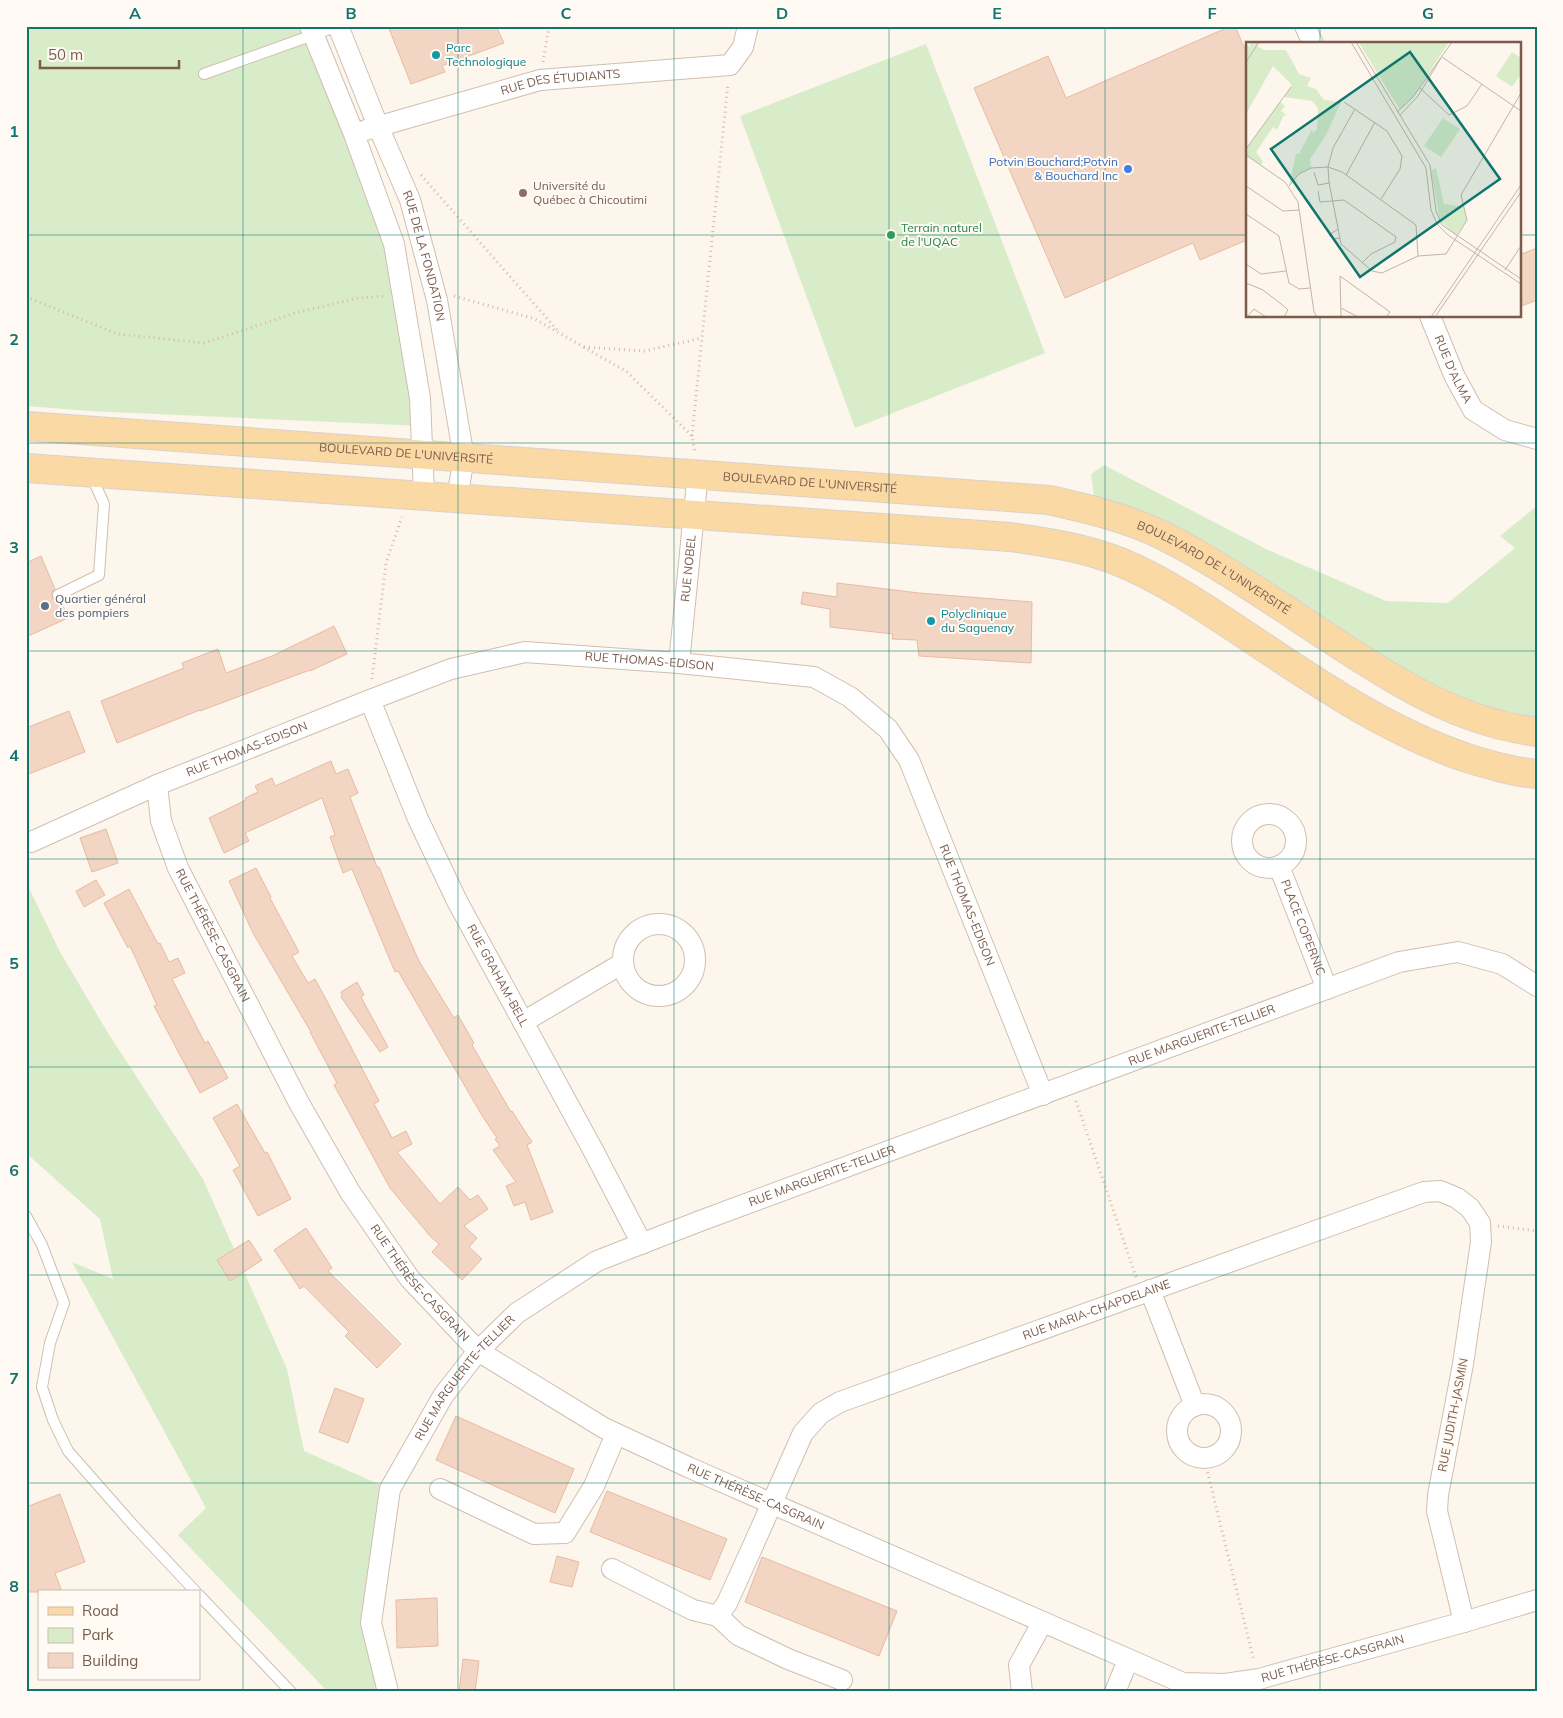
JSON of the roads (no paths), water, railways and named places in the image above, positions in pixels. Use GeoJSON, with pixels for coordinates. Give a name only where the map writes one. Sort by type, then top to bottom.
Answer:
{"type":"FeatureCollection","features":[{"type":"Feature","properties":{"kind":"main road","name":"BOULEVARD DE L'UNIVERSITÉ"},"geometry":{"type":"LineString","coordinates":[[26,426],[698,473],[1049,500],[1096,510],[1135,523],[1165,537],[1207,560],[1392,679],[1425,698],[1460,713],[1494,724],[1537,732]]}},
{"type":"Feature","properties":{"kind":"main road"},"geometry":{"type":"LineString","coordinates":[[90,472],[92,431]]}},
{"type":"Feature","properties":{"kind":"main road"},"geometry":{"type":"LineString","coordinates":[[26,468],[1010,537],[1049,542],[1120,562],[1178,592],[1382,722],[1422,742],[1495,767],[1537,774]]}},
{"type":"Feature","properties":{"kind":"street","name":"RUE DE LA FONDATION"},"geometry":{"type":"LineString","coordinates":[[338,26],[410,200],[435,291],[464,458],[457,498]]}},
{"type":"Feature","properties":{"kind":"street","name":"RUE DES ÉTUDIANTS"},"geometry":{"type":"LineString","coordinates":[[354,134],[540,80],[730,65],[743,47],[748,26]]}},
{"type":"Feature","properties":{"kind":"street"},"geometry":{"type":"LineString","coordinates":[[1305,26],[1312,42]]}},
{"type":"Feature","properties":{"kind":"street","name":"RUE DE LA FONDATION"},"geometry":{"type":"LineString","coordinates":[[312,30],[354,134],[394,244],[420,398],[421,454],[417,495]]}},
{"type":"Feature","properties":{"kind":"street","name":"RUE D'ALMA"},"geometry":{"type":"LineString","coordinates":[[1431,318],[1454,375],[1473,410],[1505,430],[1537,439]]}},
{"type":"Feature","properties":{"kind":"street","name":"RUE NOBEL"},"geometry":{"type":"LineString","coordinates":[[679,663],[698,473]]}},
{"type":"Feature","properties":{"kind":"street","name":"RUE THOMAS-EDISON"},"geometry":{"type":"LineString","coordinates":[[31,842],[157,785],[370,700],[451,669],[525,652],[679,663],[814,677],[850,697],[888,729],[909,760],[1043,1095]]}},
{"type":"Feature","properties":{"kind":"street","name":"RUE GRAHAM-BELL"},"geometry":{"type":"LineString","coordinates":[[370,700],[418,819],[453,892],[642,1244]]}},
{"type":"Feature","properties":{"kind":"street","name":"RUE THÉRÈSE-CASGRAIN"},"geometry":{"type":"LineString","coordinates":[[157,785],[161,821],[178,868],[299,1103],[350,1192],[410,1279],[478,1351],[587,1418],[616,1434],[688,1467],[1183,1683],[1225,1684],[1259,1679],[1537,1600]]}},
{"type":"Feature","properties":{"kind":"street","name":"PLACE COPERNIC"},"geometry":{"type":"LineString","coordinates":[[1280,866],[1327,989]]}},
{"type":"Feature","properties":{"kind":"street","name":"RUE MARGUERITE-TELLIER"},"geometry":{"type":"LineString","coordinates":[[388,1692],[371,1623],[390,1489],[444,1396],[478,1351],[518,1313],[597,1261],[700,1220],[1043,1095],[1399,962],[1458,952],[1502,964],[1537,986]]}},
{"type":"Feature","properties":{"kind":"street"},"geometry":{"type":"LineString","coordinates":[[523,1022],[623,964]]}},
{"type":"Feature","properties":{"kind":"street","name":"RUE MARIA-CHAPDELAINE"},"geometry":{"type":"LineString","coordinates":[[718,1616],[727,1602],[803,1433],[821,1413],[840,1402],[1424,1192],[1440,1190],[1458,1198],[1475,1216]]}},
{"type":"Feature","properties":{"kind":"street","name":"RUE JUDITH-JASMIN"},"geometry":{"type":"LineString","coordinates":[[1464,1622],[1437,1511],[1438,1495],[1464,1355],[1481,1242],[1475,1216]]}},
{"type":"Feature","properties":{"kind":"street"},"geometry":{"type":"LineString","coordinates":[[1145,1291],[1195,1406]]}},
{"type":"Feature","properties":{"kind":"street"},"geometry":{"type":"LineString","coordinates":[[1203,1404],[1219,1409],[1229,1423],[1229,1440],[1219,1454],[1203,1458],[1194,1456],[1186,1452],[1180,1444],[1177,1436],[1177,1426],[1187,1411],[1195,1406],[1203,1404]]}},
{"type":"Feature","properties":{"kind":"street"},"geometry":{"type":"LineString","coordinates":[[440,1489],[534,1534],[565,1533],[594,1486],[616,1434]]}},
{"type":"Feature","properties":{"kind":"street"},"geometry":{"type":"LineString","coordinates":[[612,1569],[693,1610],[718,1616],[738,1634],[788,1659],[842,1680]]}},
{"type":"Feature","properties":{"kind":"street"},"geometry":{"type":"LineString","coordinates":[[1022,1692],[1019,1665],[1042,1623]]}},
{"type":"Feature","properties":{"kind":"street"},"geometry":{"type":"LineString","coordinates":[[1115,1692],[1128,1660]]}},
{"type":"Feature","properties":{"kind":"lane"},"geometry":{"type":"LineString","coordinates":[[204,74],[312,30],[338,26]]}},
{"type":"Feature","properties":{"kind":"lane"},"geometry":{"type":"LineString","coordinates":[[58,594],[99,575],[104,504],[90,472]]}},
{"type":"Feature","properties":{"kind":"lane"},"geometry":{"type":"LineString","coordinates":[[26,1216],[42,1245],[64,1303],[50,1343],[42,1388],[53,1420],[68,1451],[134,1526],[194,1590]]}},
{"type":"Feature","properties":{"kind":"lane"},"geometry":{"type":"LineString","coordinates":[[200,1596],[291,1692]]}},
{"type":"Feature","properties":{"kind":"place","name":"Parc Technologique"},"geometry":{"type":"Point","coordinates":[436,55]}},
{"type":"Feature","properties":{"kind":"place","name":"Potvin Bouchard;Potvin & Bouchard Inc"},"geometry":{"type":"Point","coordinates":[1128,169]}},
{"type":"Feature","properties":{"kind":"place","name":"Université du Québec à Chicoutimi"},"geometry":{"type":"Point","coordinates":[523,193]}},
{"type":"Feature","properties":{"kind":"place","name":"Terrain naturel de l'UQAC"},"geometry":{"type":"Point","coordinates":[891,235]}},
{"type":"Feature","properties":{"kind":"place","name":"Quartier général des pompiers"},"geometry":{"type":"Point","coordinates":[45,606]}},
{"type":"Feature","properties":{"kind":"place","name":"Polyclinique du Saguenay"},"geometry":{"type":"Point","coordinates":[931,621]}}]}
